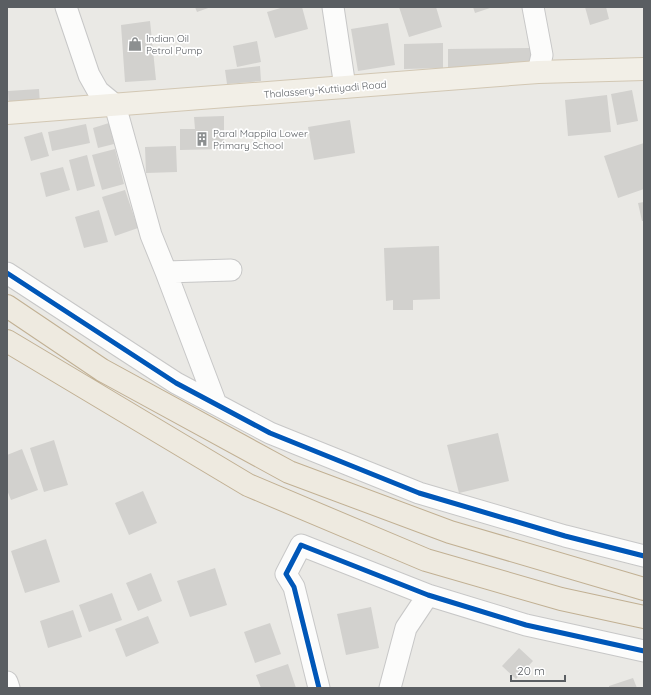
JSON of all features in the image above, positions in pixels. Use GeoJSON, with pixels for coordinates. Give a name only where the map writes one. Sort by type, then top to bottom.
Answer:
{"type":"FeatureCollection","features":[{"type":"Feature","properties":{"kind":"highway"},"geometry":{"type":"LineString","coordinates":[[7,306],[102,370],[289,472],[450,532],[644,590]]}},
{"type":"Feature","properties":{"kind":"highway"},"geometry":{"type":"LineString","coordinates":[[7,341],[248,485],[426,560],[561,599],[644,617]]}},
{"type":"Feature","properties":{"kind":"main road","name":"Thalassery-Kuttiyadi Road"},"geometry":{"type":"LineString","coordinates":[[7,114],[538,72],[644,69]]}},
{"type":"Feature","properties":{"kind":"street"},"geometry":{"type":"LineString","coordinates":[[66,7],[89,75],[98,90],[115,105],[151,235],[216,404]]}},
{"type":"Feature","properties":{"kind":"street"},"geometry":{"type":"LineString","coordinates":[[333,7],[345,87]]}},
{"type":"Feature","properties":{"kind":"street"},"geometry":{"type":"LineString","coordinates":[[533,7],[542,55],[538,72]]}},
{"type":"Feature","properties":{"kind":"street"},"geometry":{"type":"LineString","coordinates":[[166,272],[231,270]]}},
{"type":"Feature","properties":{"kind":"street"},"geometry":{"type":"LineString","coordinates":[[7,273],[176,383],[270,433],[419,493],[565,536],[644,556]]}},
{"type":"Feature","properties":{"kind":"street"},"geometry":{"type":"LineString","coordinates":[[319,688],[294,587],[286,574],[301,545],[428,595],[526,625],[644,651]]}},
{"type":"Feature","properties":{"kind":"street"},"geometry":{"type":"LineString","coordinates":[[390,688],[406,628],[428,595]]}},
{"type":"Feature","properties":{"kind":"street"},"geometry":{"type":"LineString","coordinates":[[7,682],[9,688]]}},
{"type":"Feature","properties":{"kind":"building"},"geometry":{"type":"Polygon","coordinates":[[[195,7],[211,7],[197,12],[195,7]]]}},
{"type":"Feature","properties":{"kind":"building"},"geometry":{"type":"Polygon","coordinates":[[[284,7],[302,7],[308,29],[275,38],[267,12],[284,7]]]}},
{"type":"Feature","properties":{"kind":"building"},"geometry":{"type":"Polygon","coordinates":[[[399,7],[436,7],[442,27],[409,37],[399,7]]]}},
{"type":"Feature","properties":{"kind":"building"},"geometry":{"type":"Polygon","coordinates":[[[473,7],[493,7],[475,13],[473,7]]]}},
{"type":"Feature","properties":{"kind":"building"},"geometry":{"type":"Polygon","coordinates":[[[585,7],[606,7],[609,19],[590,25],[585,7]]]}},
{"type":"Feature","properties":{"kind":"building"},"geometry":{"type":"Polygon","coordinates":[[[150,21],[156,80],[125,82],[121,25],[150,21]]]}},
{"type":"Feature","properties":{"kind":"building"},"geometry":{"type":"Polygon","coordinates":[[[388,23],[395,65],[358,71],[351,29],[388,23]]]}},
{"type":"Feature","properties":{"kind":"building"},"geometry":{"type":"Polygon","coordinates":[[[257,41],[261,62],[237,67],[233,46],[257,41]]]}},
{"type":"Feature","properties":{"kind":"building"},"geometry":{"type":"Polygon","coordinates":[[[443,43],[443,68],[404,69],[404,44],[443,43]]]}},
{"type":"Feature","properties":{"kind":"building"},"geometry":{"type":"Polygon","coordinates":[[[531,48],[531,68],[448,69],[448,49],[531,48]]]}},
{"type":"Feature","properties":{"kind":"building"},"geometry":{"type":"Polygon","coordinates":[[[260,66],[261,81],[227,84],[225,70],[260,66]]]}},
{"type":"Feature","properties":{"kind":"building"},"geometry":{"type":"Polygon","coordinates":[[[39,89],[40,105],[9,108],[8,91],[39,89]]]}},
{"type":"Feature","properties":{"kind":"building"},"geometry":{"type":"Polygon","coordinates":[[[632,90],[638,121],[617,125],[611,94],[632,90]]]}},
{"type":"Feature","properties":{"kind":"building"},"geometry":{"type":"Polygon","coordinates":[[[607,95],[611,132],[568,136],[565,100],[607,95]]]}},
{"type":"Feature","properties":{"kind":"building","name":"Paral Mappila Lower Primary School"},"geometry":{"type":"Polygon","coordinates":[[[224,116],[224,149],[180,150],[180,129],[195,129],[194,117],[224,116]]]}},
{"type":"Feature","properties":{"kind":"building"},"geometry":{"type":"Polygon","coordinates":[[[350,120],[355,153],[314,160],[308,127],[350,120]]]}},
{"type":"Feature","properties":{"kind":"building"},"geometry":{"type":"Polygon","coordinates":[[[109,123],[114,144],[98,148],[93,128],[109,123]]]}},
{"type":"Feature","properties":{"kind":"building"},"geometry":{"type":"Polygon","coordinates":[[[86,124],[90,143],[52,151],[48,132],[86,124]]]}},
{"type":"Feature","properties":{"kind":"building"},"geometry":{"type":"Polygon","coordinates":[[[42,132],[49,156],[31,161],[24,137],[42,132]]]}},
{"type":"Feature","properties":{"kind":"building"},"geometry":{"type":"Polygon","coordinates":[[[644,143],[644,189],[618,198],[604,156],[644,143]]]}},
{"type":"Feature","properties":{"kind":"building"},"geometry":{"type":"Polygon","coordinates":[[[176,146],[177,172],[146,173],[145,147],[176,146]]]}},
{"type":"Feature","properties":{"kind":"building"},"geometry":{"type":"Polygon","coordinates":[[[115,149],[124,184],[102,190],[92,155],[115,149]]]}},
{"type":"Feature","properties":{"kind":"building"},"geometry":{"type":"Polygon","coordinates":[[[87,155],[95,186],[77,191],[69,160],[87,155]]]}},
{"type":"Feature","properties":{"kind":"building"},"geometry":{"type":"Polygon","coordinates":[[[63,167],[70,190],[46,197],[40,173],[63,167]]]}},
{"type":"Feature","properties":{"kind":"building"},"geometry":{"type":"Polygon","coordinates":[[[125,190],[138,228],[115,236],[102,197],[125,190]]]}},
{"type":"Feature","properties":{"kind":"building"},"geometry":{"type":"Polygon","coordinates":[[[644,202],[644,221],[642,221],[638,203],[644,202]]]}},
{"type":"Feature","properties":{"kind":"building"},"geometry":{"type":"Polygon","coordinates":[[[99,210],[108,242],[84,248],[75,217],[99,210]]]}},
{"type":"Feature","properties":{"kind":"building"},"geometry":{"type":"Polygon","coordinates":[[[439,246],[440,299],[413,300],[413,310],[393,310],[393,300],[386,301],[384,248],[439,246]]]}},
{"type":"Feature","properties":{"kind":"building"},"geometry":{"type":"Polygon","coordinates":[[[498,433],[509,481],[459,493],[447,445],[498,433]]]}},
{"type":"Feature","properties":{"kind":"building"},"geometry":{"type":"Polygon","coordinates":[[[54,440],[68,485],[44,492],[30,448],[54,440]]]}},
{"type":"Feature","properties":{"kind":"building"},"geometry":{"type":"Polygon","coordinates":[[[22,449],[38,490],[11,500],[7,490],[7,455],[22,449]]]}},
{"type":"Feature","properties":{"kind":"building"},"geometry":{"type":"Polygon","coordinates":[[[143,491],[157,523],[129,535],[115,503],[143,491]]]}},
{"type":"Feature","properties":{"kind":"building"},"geometry":{"type":"Polygon","coordinates":[[[46,539],[60,582],[25,593],[11,551],[46,539]]]}},
{"type":"Feature","properties":{"kind":"building"},"geometry":{"type":"Polygon","coordinates":[[[215,568],[227,605],[190,617],[177,581],[215,568]]]}},
{"type":"Feature","properties":{"kind":"building"},"geometry":{"type":"Polygon","coordinates":[[[151,573],[162,601],[138,611],[126,583],[151,573]]]}},
{"type":"Feature","properties":{"kind":"building"},"geometry":{"type":"Polygon","coordinates":[[[112,593],[122,620],[89,632],[79,605],[112,593]]]}},
{"type":"Feature","properties":{"kind":"building"},"geometry":{"type":"Polygon","coordinates":[[[371,607],[379,648],[346,655],[337,614],[371,607]]]}},
{"type":"Feature","properties":{"kind":"building"},"geometry":{"type":"Polygon","coordinates":[[[73,610],[82,637],[48,648],[40,621],[73,610]]]}},
{"type":"Feature","properties":{"kind":"building"},"geometry":{"type":"Polygon","coordinates":[[[148,616],[159,643],[126,657],[115,629],[148,616]]]}},
{"type":"Feature","properties":{"kind":"building"},"geometry":{"type":"Polygon","coordinates":[[[270,623],[281,654],[255,663],[244,632],[270,623]]]}},
{"type":"Feature","properties":{"kind":"building"},"geometry":{"type":"Polygon","coordinates":[[[519,648],[533,661],[516,679],[502,666],[519,648]]]}},
{"type":"Feature","properties":{"kind":"building"},"geometry":{"type":"Polygon","coordinates":[[[288,664],[296,688],[261,688],[256,675],[288,664]]]}},
{"type":"Feature","properties":{"kind":"building"},"geometry":{"type":"Polygon","coordinates":[[[633,678],[637,688],[609,688],[609,686],[633,678]]]}},
{"type":"Feature","properties":{"kind":"cycle path"},"geometry":{"type":"LineString","coordinates":[[7,273],[176,383],[270,433],[419,493],[565,536],[644,556]]}},
{"type":"Feature","properties":{"kind":"cycle path"},"geometry":{"type":"LineString","coordinates":[[319,688],[294,587],[286,574],[301,545],[428,595],[526,625],[644,651]]}},
{"type":"Feature","properties":{"kind":"place","name":"Indian Oil Petrol Pump"},"geometry":{"type":"Point","coordinates":[135,44]}},
{"type":"Feature","properties":{"kind":"place","name":"Paral Mappila Lower Primary School"},"geometry":{"type":"Point","coordinates":[202,139]}}]}
